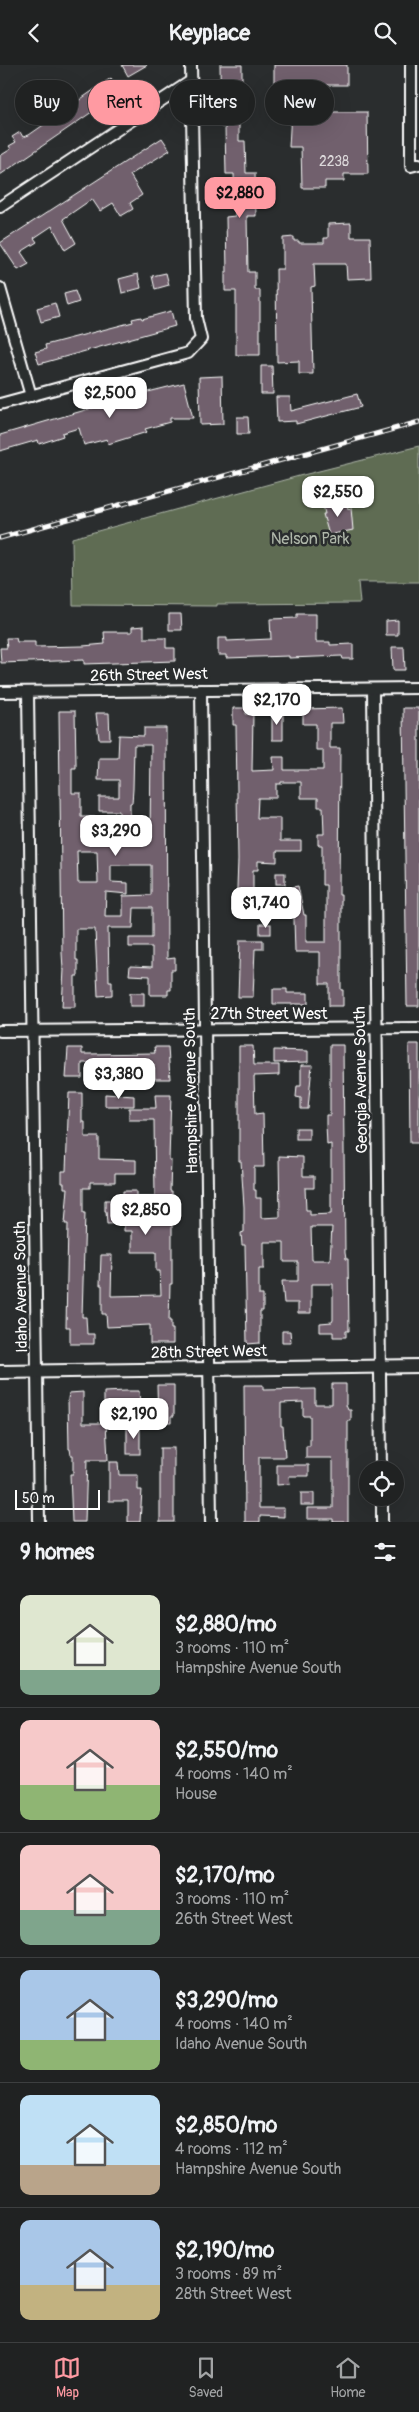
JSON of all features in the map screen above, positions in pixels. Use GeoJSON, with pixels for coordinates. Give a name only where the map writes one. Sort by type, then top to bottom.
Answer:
{"type":"FeatureCollection","features":[{"type":"Feature","properties":{"kind":"street"},"geometry":{"type":"LineString","coordinates":[[191,65],[191,80]]}},
{"type":"Feature","properties":{"kind":"street"},"geometry":{"type":"LineString","coordinates":[[411,65],[415,165]]}},
{"type":"Feature","properties":{"kind":"street"},"geometry":{"type":"LineString","coordinates":[[0,207],[170,95]]}},
{"type":"Feature","properties":{"kind":"street"},"geometry":{"type":"LineString","coordinates":[[0,404],[188,353],[201,339],[196,318],[192,125]]}},
{"type":"Feature","properties":{"kind":"street"},"geometry":{"type":"LineString","coordinates":[[0,288],[31,396]]}},
{"type":"Feature","properties":{"kind":"street","name":"26th Street West"},"geometry":{"type":"LineString","coordinates":[[0,692],[419,688]]}},
{"type":"Feature","properties":{"kind":"street","name":"Georgia Avenue South"},"geometry":{"type":"LineString","coordinates":[[373,689],[381,1461]]}},
{"type":"Feature","properties":{"kind":"street","name":"Hampshire Avenue South"},"geometry":{"type":"LineString","coordinates":[[201,690],[211,1522]]}},
{"type":"Feature","properties":{"kind":"street","name":"Idaho Avenue South"},"geometry":{"type":"LineString","coordinates":[[28,692],[39,1522]]}},
{"type":"Feature","properties":{"kind":"street","name":"27th Street West"},"geometry":{"type":"LineString","coordinates":[[0,1031],[419,1028]]}},
{"type":"Feature","properties":{"kind":"street","name":"28th Street West"},"geometry":{"type":"LineString","coordinates":[[0,1372],[419,1366]]}},
{"type":"Feature","properties":{"kind":"street"},"geometry":{"type":"LineString","coordinates":[[382,1506],[382,1522]]}},
{"type":"Feature","properties":{"kind":"green space","name":"Nelson Park"},"geometry":{"type":"Polygon","coordinates":[[[419,446],[419,582],[358,582],[360,603],[217,604],[217,606],[73,605],[72,538],[299,476],[419,446]]]}},
{"type":"Feature","properties":{"kind":"building"},"geometry":{"type":"Polygon","coordinates":[[[122,65],[147,65],[128,76],[122,65]]]}},
{"type":"Feature","properties":{"kind":"building"},"geometry":{"type":"Polygon","coordinates":[[[220,65],[242,65],[242,80],[220,80],[220,65]]]}},
{"type":"Feature","properties":{"kind":"building"},"geometry":{"type":"Polygon","coordinates":[[[274,65],[347,65],[347,85],[334,85],[334,80],[274,80],[274,65]]]}},
{"type":"Feature","properties":{"kind":"building"},"geometry":{"type":"Polygon","coordinates":[[[88,94],[88,115],[78,121],[78,101],[88,94]]]}},
{"type":"Feature","properties":{"kind":"building"},"geometry":{"type":"Polygon","coordinates":[[[334,112],[367,112],[368,174],[344,174],[344,181],[325,181],[325,188],[302,188],[301,147],[289,147],[290,125],[334,125],[334,112]]]}},
{"type":"Feature","properties":{"kind":"building"},"geometry":{"type":"Polygon","coordinates":[[[43,125],[73,125],[0,175],[0,156],[11,149],[9,146],[16,142],[12,137],[20,132],[23,137],[43,125]]]}},
{"type":"Feature","properties":{"kind":"building"},"geometry":{"type":"Polygon","coordinates":[[[221,125],[239,125],[239,141],[245,141],[246,173],[255,173],[256,216],[247,216],[248,272],[255,272],[255,290],[260,290],[260,355],[236,355],[236,291],[225,291],[225,272],[227,272],[226,217],[235,216],[235,204],[234,174],[226,174],[225,127],[221,127],[221,125]]]}},
{"type":"Feature","properties":{"kind":"building"},"geometry":{"type":"Polygon","coordinates":[[[162,138],[170,150],[130,175],[142,195],[130,203],[133,209],[121,216],[113,203],[100,211],[92,199],[63,219],[76,243],[65,250],[52,226],[34,238],[37,242],[21,252],[29,264],[18,270],[0,243],[162,138]]]}},
{"type":"Feature","properties":{"kind":"building"},"geometry":{"type":"Polygon","coordinates":[[[351,223],[351,237],[370,237],[371,278],[347,279],[346,264],[314,264],[315,286],[311,287],[313,374],[299,374],[299,361],[277,362],[276,269],[283,269],[283,238],[294,237],[294,241],[299,241],[299,243],[324,243],[324,238],[328,238],[328,224],[351,223]]]}},
{"type":"Feature","properties":{"kind":"building"},"geometry":{"type":"Polygon","coordinates":[[[166,273],[169,285],[155,289],[152,276],[166,273]]]}},
{"type":"Feature","properties":{"kind":"building"},"geometry":{"type":"Polygon","coordinates":[[[138,274],[141,288],[122,293],[119,279],[138,274]]]}},
{"type":"Feature","properties":{"kind":"building"},"geometry":{"type":"Polygon","coordinates":[[[75,291],[79,302],[67,306],[64,294],[75,291]]]}},
{"type":"Feature","properties":{"kind":"building"},"geometry":{"type":"Polygon","coordinates":[[[55,303],[59,317],[41,322],[37,308],[55,303]]]}},
{"type":"Feature","properties":{"kind":"building"},"geometry":{"type":"Polygon","coordinates":[[[171,311],[175,326],[39,364],[35,352],[46,349],[45,345],[133,322],[132,319],[141,317],[142,319],[171,311]]]}},
{"type":"Feature","properties":{"kind":"building"},"geometry":{"type":"Polygon","coordinates":[[[261,366],[272,366],[273,394],[261,394],[261,366]]]}},
{"type":"Feature","properties":{"kind":"building"},"geometry":{"type":"Polygon","coordinates":[[[222,376],[223,424],[200,425],[199,377],[222,376]]]}},
{"type":"Feature","properties":{"kind":"building"},"geometry":{"type":"Polygon","coordinates":[[[184,383],[193,418],[170,418],[170,422],[145,429],[147,432],[108,444],[107,439],[84,445],[79,428],[62,433],[63,436],[39,444],[38,440],[0,451],[0,435],[184,383]]]}},
{"type":"Feature","properties":{"kind":"building"},"geometry":{"type":"Polygon","coordinates":[[[357,394],[361,407],[296,424],[296,421],[277,422],[276,397],[290,397],[291,411],[357,394]]]}},
{"type":"Feature","properties":{"kind":"building"},"geometry":{"type":"Polygon","coordinates":[[[237,417],[248,417],[249,434],[237,434],[237,417]]]}},
{"type":"Feature","properties":{"kind":"building"},"geometry":{"type":"Polygon","coordinates":[[[346,500],[348,509],[351,508],[353,530],[329,535],[323,514],[325,514],[323,505],[346,500]]]}},
{"type":"Feature","properties":{"kind":"building"},"geometry":{"type":"Polygon","coordinates":[[[169,614],[181,614],[182,630],[169,630],[169,614]]]}},
{"type":"Feature","properties":{"kind":"building"},"geometry":{"type":"Polygon","coordinates":[[[297,614],[316,614],[316,642],[330,642],[330,645],[353,644],[353,659],[343,659],[342,656],[226,658],[226,655],[218,655],[218,638],[227,638],[227,641],[271,639],[270,619],[297,618],[297,614]]]}},
{"type":"Feature","properties":{"kind":"building"},"geometry":{"type":"Polygon","coordinates":[[[398,620],[398,635],[386,635],[386,621],[398,620]]]}},
{"type":"Feature","properties":{"kind":"building"},"geometry":{"type":"Polygon","coordinates":[[[144,626],[144,638],[166,638],[166,648],[175,648],[175,661],[84,664],[84,660],[1,663],[0,648],[7,648],[6,638],[16,638],[17,642],[35,642],[35,647],[83,646],[105,644],[104,632],[132,632],[132,627],[144,626]]]}},
{"type":"Feature","properties":{"kind":"building"},"geometry":{"type":"Polygon","coordinates":[[[392,647],[404,647],[405,670],[393,670],[392,647]]]}},
{"type":"Feature","properties":{"kind":"building"},"geometry":{"type":"Polygon","coordinates":[[[233,708],[246,708],[246,714],[253,714],[252,771],[274,770],[273,757],[284,757],[284,770],[323,770],[323,750],[316,750],[316,724],[303,724],[303,709],[342,708],[343,723],[330,723],[330,748],[340,748],[339,895],[341,895],[341,990],[343,990],[343,1006],[329,1006],[329,984],[320,984],[320,952],[295,952],[293,887],[298,886],[304,915],[306,915],[306,942],[326,942],[326,885],[322,885],[322,845],[318,845],[318,834],[324,834],[323,807],[318,807],[318,798],[301,798],[301,782],[281,782],[281,784],[276,784],[276,798],[258,798],[257,818],[280,818],[280,841],[301,841],[301,851],[277,851],[277,862],[258,861],[258,870],[253,870],[253,895],[258,895],[258,915],[236,915],[238,860],[236,725],[233,725],[233,708]]]}},
{"type":"Feature","properties":{"kind":"building"},"geometry":{"type":"Polygon","coordinates":[[[403,708],[419,708],[419,1006],[407,1006],[403,708]]]}},
{"type":"Feature","properties":{"kind":"building"},"geometry":{"type":"Polygon","coordinates":[[[59,711],[75,711],[76,768],[72,768],[72,793],[81,793],[81,817],[96,817],[96,833],[119,833],[119,811],[99,811],[99,797],[119,797],[119,780],[98,780],[99,758],[118,758],[119,735],[144,736],[144,728],[166,728],[167,959],[175,958],[175,970],[171,970],[171,990],[168,990],[168,995],[150,995],[150,976],[129,975],[130,966],[152,967],[152,947],[129,947],[129,938],[152,938],[152,908],[134,908],[133,928],[108,928],[109,981],[112,981],[112,995],[98,996],[95,929],[76,929],[78,976],[75,976],[75,1007],[62,1007],[64,969],[62,953],[59,711]],[[134,745],[133,789],[132,803],[130,803],[130,840],[150,840],[151,745],[134,745]],[[77,851],[78,883],[98,883],[97,851],[77,851]],[[111,865],[111,882],[128,883],[128,894],[106,892],[105,916],[123,916],[123,896],[151,895],[151,865],[111,865]]]}},
{"type":"Feature","properties":{"kind":"building"},"geometry":{"type":"Polygon","coordinates":[[[272,711],[283,712],[283,740],[272,740],[272,711]]]}},
{"type":"Feature","properties":{"kind":"building"},"geometry":{"type":"Polygon","coordinates":[[[96,713],[109,713],[110,739],[99,739],[96,713]]]}},
{"type":"Feature","properties":{"kind":"building"},"geometry":{"type":"Polygon","coordinates":[[[276,873],[285,873],[285,884],[276,884],[276,873]]]}},
{"type":"Feature","properties":{"kind":"building"},"geometry":{"type":"Polygon","coordinates":[[[260,924],[271,924],[271,934],[260,934],[260,924]]]}},
{"type":"Feature","properties":{"kind":"building"},"geometry":{"type":"Polygon","coordinates":[[[240,940],[263,940],[263,949],[255,949],[253,997],[238,997],[240,940]]]}},
{"type":"Feature","properties":{"kind":"building"},"geometry":{"type":"Polygon","coordinates":[[[273,989],[287,989],[287,993],[308,993],[308,1004],[273,1004],[273,989]]]}},
{"type":"Feature","properties":{"kind":"building"},"geometry":{"type":"Polygon","coordinates":[[[130,993],[144,993],[144,1006],[130,1006],[130,993]]]}},
{"type":"Feature","properties":{"kind":"building"},"geometry":{"type":"Polygon","coordinates":[[[409,1044],[419,1044],[419,1143],[410,1143],[409,1044]]]}},
{"type":"Feature","properties":{"kind":"building"},"geometry":{"type":"Polygon","coordinates":[[[330,1045],[343,1045],[345,1253],[346,1259],[348,1259],[349,1331],[346,1331],[346,1337],[333,1337],[333,1332],[320,1332],[320,1323],[332,1322],[333,1320],[333,1284],[311,1284],[311,1313],[298,1313],[298,1303],[284,1303],[282,1281],[298,1281],[298,1262],[284,1262],[284,1242],[264,1242],[264,1269],[259,1269],[259,1295],[263,1295],[263,1311],[260,1311],[260,1343],[247,1344],[245,1245],[242,1245],[241,1233],[244,1232],[244,1207],[241,1161],[239,1161],[239,1046],[253,1046],[254,1065],[279,1065],[279,1075],[254,1076],[255,1114],[263,1113],[264,1167],[254,1167],[254,1190],[256,1190],[256,1198],[261,1198],[261,1218],[280,1217],[279,1156],[303,1157],[303,1176],[314,1176],[314,1188],[305,1188],[306,1210],[310,1210],[310,1215],[331,1214],[331,1144],[327,1145],[326,1124],[326,1115],[330,1115],[330,1045]],[[311,1227],[312,1260],[330,1260],[332,1227],[311,1227]]]}},
{"type":"Feature","properties":{"kind":"building"},"geometry":{"type":"Polygon","coordinates":[[[154,1047],[168,1047],[170,1079],[155,1079],[154,1065],[136,1065],[136,1079],[101,1077],[101,1063],[82,1063],[82,1078],[66,1078],[68,1048],[82,1048],[82,1054],[89,1054],[155,1053],[154,1047]]]}},
{"type":"Feature","properties":{"kind":"building"},"geometry":{"type":"Polygon","coordinates":[[[274,1050],[308,1051],[308,1062],[274,1063],[274,1050]]]}},
{"type":"Feature","properties":{"kind":"building"},"geometry":{"type":"Polygon","coordinates":[[[301,1065],[312,1065],[308,1109],[301,1109],[301,1098],[296,1097],[297,1086],[301,1086],[301,1065]]]}},
{"type":"Feature","properties":{"kind":"building"},"geometry":{"type":"Polygon","coordinates":[[[69,1093],[82,1093],[82,1122],[85,1122],[85,1137],[99,1137],[99,1159],[136,1160],[136,1173],[115,1173],[115,1182],[90,1182],[90,1188],[83,1188],[83,1213],[85,1213],[82,1317],[86,1317],[87,1334],[94,1334],[94,1344],[70,1344],[70,1327],[66,1327],[68,1224],[65,1224],[68,1188],[64,1188],[64,1183],[62,1183],[62,1171],[66,1171],[69,1093]]]}},
{"type":"Feature","properties":{"kind":"building"},"geometry":{"type":"Polygon","coordinates":[[[105,1094],[134,1096],[134,1106],[105,1106],[105,1094]]]}},
{"type":"Feature","properties":{"kind":"building"},"geometry":{"type":"Polygon","coordinates":[[[155,1095],[171,1095],[169,1160],[171,1160],[170,1191],[172,1191],[172,1284],[170,1284],[169,1321],[171,1321],[171,1329],[173,1329],[173,1344],[150,1344],[150,1325],[107,1327],[106,1314],[102,1314],[102,1285],[100,1285],[101,1255],[112,1255],[111,1296],[161,1295],[160,1271],[156,1271],[156,1252],[132,1252],[132,1231],[124,1231],[124,1223],[107,1224],[105,1211],[105,1200],[123,1200],[123,1191],[136,1191],[136,1197],[155,1197],[154,1120],[129,1120],[129,1108],[156,1108],[155,1095]]]}},
{"type":"Feature","properties":{"kind":"building"},"geometry":{"type":"Polygon","coordinates":[[[296,1128],[309,1128],[309,1139],[296,1139],[296,1128]]]}},
{"type":"Feature","properties":{"kind":"building"},"geometry":{"type":"Polygon","coordinates":[[[282,1331],[290,1331],[291,1342],[282,1342],[282,1331]]]}},
{"type":"Feature","properties":{"kind":"building"},"geometry":{"type":"Polygon","coordinates":[[[332,1384],[346,1384],[346,1405],[348,1410],[351,1410],[351,1421],[348,1421],[348,1522],[333,1522],[333,1519],[307,1519],[307,1508],[333,1508],[333,1462],[332,1458],[306,1458],[306,1446],[310,1446],[310,1416],[303,1416],[303,1402],[281,1403],[281,1426],[283,1426],[285,1457],[259,1457],[259,1508],[284,1508],[284,1517],[260,1516],[260,1522],[245,1522],[244,1385],[263,1385],[263,1390],[315,1389],[315,1404],[332,1404],[332,1384]]]}},
{"type":"Feature","properties":{"kind":"building"},"geometry":{"type":"Polygon","coordinates":[[[157,1385],[174,1385],[174,1416],[171,1416],[171,1422],[158,1422],[157,1385]]]}},
{"type":"Feature","properties":{"kind":"building"},"geometry":{"type":"Polygon","coordinates":[[[139,1391],[140,1404],[104,1405],[104,1392],[139,1391]]]}},
{"type":"Feature","properties":{"kind":"building"},"geometry":{"type":"Polygon","coordinates":[[[83,1392],[83,1423],[106,1423],[108,1460],[87,1460],[85,1522],[72,1522],[70,1474],[73,1474],[73,1455],[71,1455],[69,1449],[68,1399],[69,1393],[83,1392]]]}},
{"type":"Feature","properties":{"kind":"building"},"geometry":{"type":"Polygon","coordinates":[[[127,1427],[140,1427],[140,1454],[127,1454],[127,1427]]]}},
{"type":"Feature","properties":{"kind":"building"},"geometry":{"type":"Polygon","coordinates":[[[160,1448],[174,1448],[174,1522],[160,1522],[160,1448]]]}},
{"type":"Feature","properties":{"kind":"building"},"geometry":{"type":"Polygon","coordinates":[[[109,1462],[118,1462],[119,1475],[138,1475],[138,1490],[142,1490],[140,1522],[128,1522],[128,1501],[109,1501],[109,1462]]]}},
{"type":"Feature","properties":{"kind":"building"},"geometry":{"type":"Polygon","coordinates":[[[277,1465],[309,1465],[309,1476],[289,1476],[290,1484],[277,1485],[277,1465]]]}},
{"type":"Feature","properties":{"kind":"building"},"geometry":{"type":"Polygon","coordinates":[[[301,1493],[314,1493],[314,1505],[301,1505],[301,1493]]]}},
{"type":"Feature","properties":{"kind":"railway"},"geometry":{"type":"LineString","coordinates":[[0,538],[419,422]]}}]}
